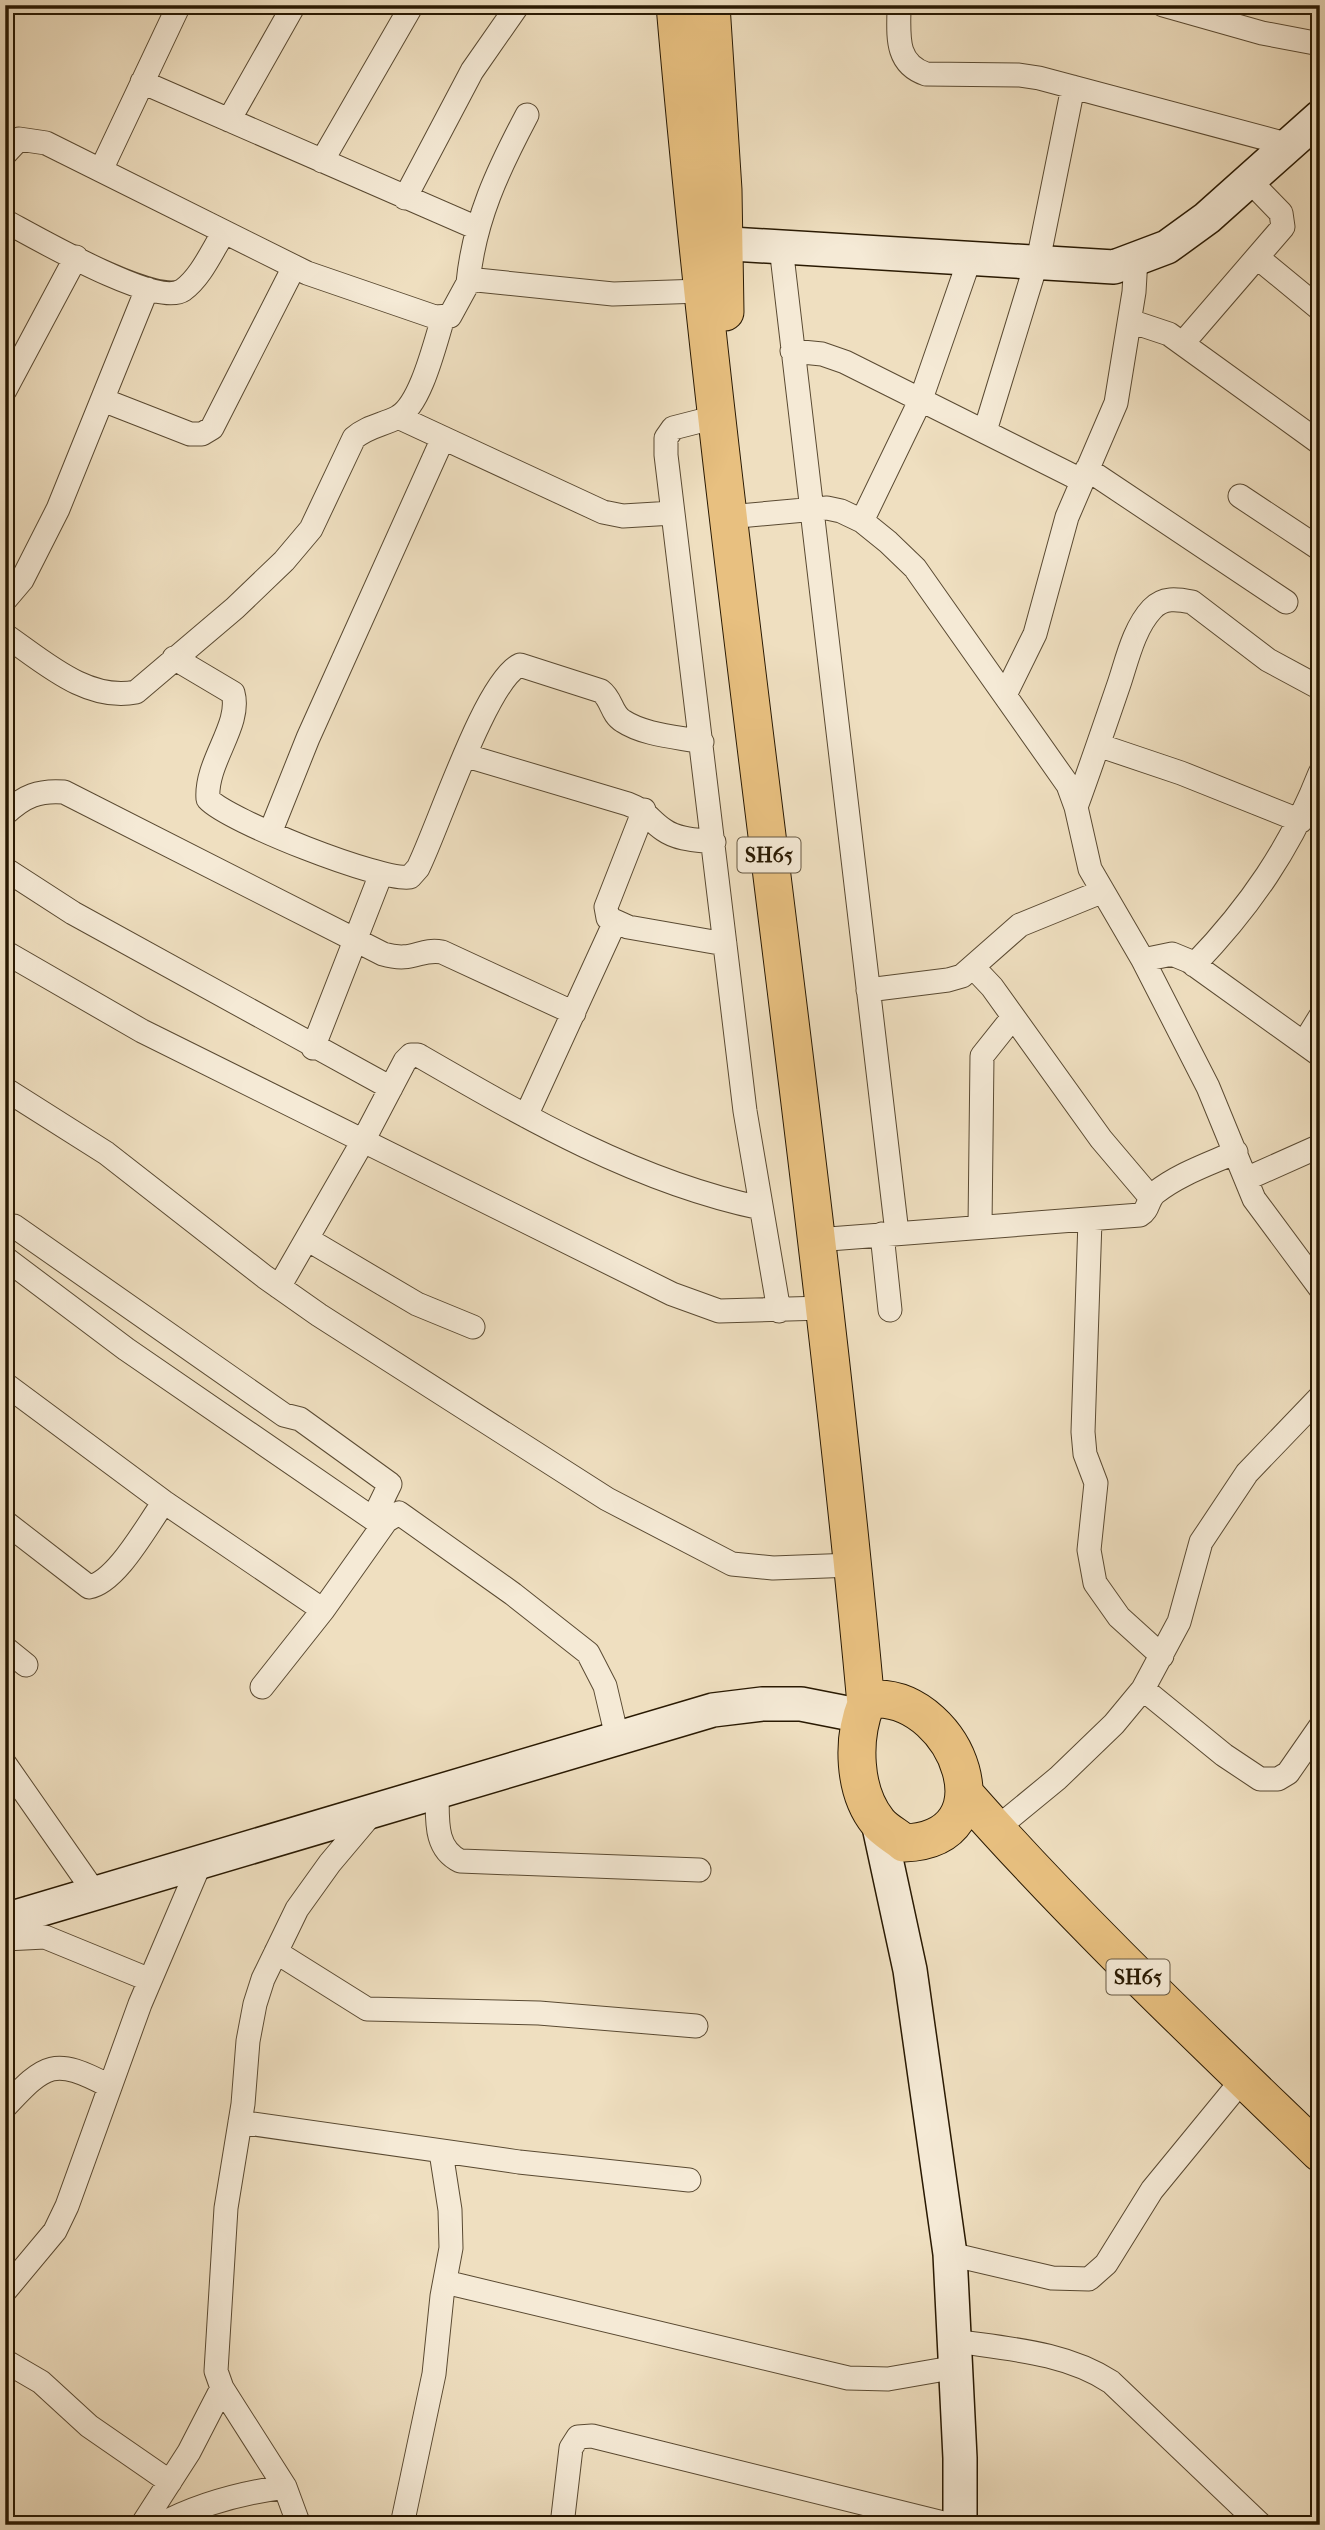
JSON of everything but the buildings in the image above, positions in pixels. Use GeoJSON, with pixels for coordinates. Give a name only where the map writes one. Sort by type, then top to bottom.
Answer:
{"type":"FeatureCollection","features":[{"type":"Feature","properties":{"kind":"main road","name":"SH65"},"geometry":{"type":"LineString","coordinates":[[675,5],[726,345],[736,516],[824,1239],[882,1663],[873,1706],[856,1750],[863,1792],[878,1822],[904,1843],[926,1842],[954,1826],[961,1814],[964,1793],[961,1769],[933,1721],[907,1704],[873,1706]]}},
{"type":"Feature","properties":{"kind":"main road","name":"SH65"},"geometry":{"type":"LineString","coordinates":[[711,5],[709,242],[701,291],[716,417],[736,516]]}},
{"type":"Feature","properties":{"kind":"main road","name":"SH65"},"geometry":{"type":"LineString","coordinates":[[824,1239],[824,1308],[853,1565],[873,1706]]}},
{"type":"Feature","properties":{"kind":"main road","name":"SH65"},"geometry":{"type":"LineString","coordinates":[[964,1793],[1126,1965],[1320,2153]]}},
{"type":"Feature","properties":{"kind":"street"},"geometry":{"type":"LineString","coordinates":[[101,170],[179,5]]}},
{"type":"Feature","properties":{"kind":"street"},"geometry":{"type":"LineString","coordinates":[[229,120],[294,5]]}},
{"type":"Feature","properties":{"kind":"street"},"geometry":{"type":"LineString","coordinates":[[322,161],[412,5]]}},
{"type":"Feature","properties":{"kind":"street"},"geometry":{"type":"LineString","coordinates":[[405,198],[472,71],[518,5]]}},
{"type":"Feature","properties":{"kind":"street"},"geometry":{"type":"LineString","coordinates":[[899,5],[902,59],[912,69],[926,74],[1019,75],[1290,145]]}},
{"type":"Feature","properties":{"kind":"street"},"geometry":{"type":"LineString","coordinates":[[1163,5],[1197,9],[1262,33],[1320,44]]}},
{"type":"Feature","properties":{"kind":"street"},"geometry":{"type":"LineString","coordinates":[[142,82],[477,228]]}},
{"type":"Feature","properties":{"kind":"street"},"geometry":{"type":"LineString","coordinates":[[985,431],[1036,262],[1073,87]]}},
{"type":"Feature","properties":{"kind":"street"},"geometry":{"type":"LineString","coordinates":[[5,635],[71,680],[103,692],[123,695],[135,692],[235,608],[284,561],[311,529],[354,438],[367,427],[398,417],[407,410],[416,395],[443,318],[453,312],[468,283],[477,228],[491,187],[527,115]]}},
{"type":"Feature","properties":{"kind":"street"},"geometry":{"type":"LineString","coordinates":[[709,242],[1114,267],[1167,247],[1208,218],[1320,117]]}},
{"type":"Feature","properties":{"kind":"street"},"geometry":{"type":"LineString","coordinates":[[5,154],[19,139],[33,138],[294,267],[352,290],[443,318]]}},
{"type":"Feature","properties":{"kind":"street"},"geometry":{"type":"LineString","coordinates":[[1182,343],[1274,241],[1284,220],[1250,180]]}},
{"type":"Feature","properties":{"kind":"street"},"geometry":{"type":"LineString","coordinates":[[5,221],[75,257],[147,289],[171,295],[182,291],[194,280],[223,232]]}},
{"type":"Feature","properties":{"kind":"street"},"geometry":{"type":"LineString","coordinates":[[781,247],[868,990],[889,1233],[890,1310]]}},
{"type":"Feature","properties":{"kind":"street"},"geometry":{"type":"LineString","coordinates":[[5,390],[75,257]]}},
{"type":"Feature","properties":{"kind":"street"},"geometry":{"type":"LineString","coordinates":[[862,522],[922,399],[970,258]]}},
{"type":"Feature","properties":{"kind":"street"},"geometry":{"type":"LineString","coordinates":[[1005,695],[1035,634],[1063,530],[1116,402],[1130,321],[1136,258]]}},
{"type":"Feature","properties":{"kind":"street"},"geometry":{"type":"LineString","coordinates":[[1258,258],[1320,309]]}},
{"type":"Feature","properties":{"kind":"street"},"geometry":{"type":"LineString","coordinates":[[103,400],[181,432],[202,434],[212,428],[294,267]]}},
{"type":"Feature","properties":{"kind":"street"},"geometry":{"type":"LineString","coordinates":[[468,283],[487,279],[613,294],[701,291]]}},
{"type":"Feature","properties":{"kind":"street"},"geometry":{"type":"LineString","coordinates":[[5,600],[22,580],[38,551],[147,289]]}},
{"type":"Feature","properties":{"kind":"street"},"geometry":{"type":"LineString","coordinates":[[1130,321],[1168,334],[1320,443]]}},
{"type":"Feature","properties":{"kind":"street"},"geometry":{"type":"LineString","coordinates":[[792,351],[822,354],[845,362],[985,431],[1084,474],[1286,602]]}},
{"type":"Feature","properties":{"kind":"street"},"geometry":{"type":"LineString","coordinates":[[398,417],[603,512],[623,516],[673,513]]}},
{"type":"Feature","properties":{"kind":"street"},"geometry":{"type":"LineString","coordinates":[[716,417],[673,428],[666,438],[745,1111],[779,1311]]}},
{"type":"Feature","properties":{"kind":"street"},"geometry":{"type":"LineString","coordinates":[[270,833],[308,738],[443,438]]}},
{"type":"Feature","properties":{"kind":"street"},"geometry":{"type":"LineString","coordinates":[[1240,495],[1320,549]]}},
{"type":"Feature","properties":{"kind":"street"},"geometry":{"type":"LineString","coordinates":[[736,516],[811,508],[841,511],[862,522],[915,568],[1047,752],[1076,807],[1090,869],[1143,960],[1208,1087],[1264,1217],[1320,1288]]}},
{"type":"Feature","properties":{"kind":"street"},"geometry":{"type":"LineString","coordinates":[[1076,807],[1139,632],[1152,609],[1162,601],[1177,598],[1192,602],[1268,660],[1320,688]]}},
{"type":"Feature","properties":{"kind":"street"},"geometry":{"type":"LineString","coordinates":[[174,658],[220,683],[233,693],[236,703],[207,785],[208,799],[216,808],[270,833],[401,879],[410,877],[418,868],[501,681],[510,670],[520,665],[601,691],[608,696],[614,713],[631,726],[702,741]]}},
{"type":"Feature","properties":{"kind":"street"},"geometry":{"type":"LineString","coordinates":[[1098,745],[1301,821]]}},
{"type":"Feature","properties":{"kind":"street"},"geometry":{"type":"LineString","coordinates":[[467,756],[644,810],[664,830],[678,837],[714,842]]}},
{"type":"Feature","properties":{"kind":"street"},"geometry":{"type":"LineString","coordinates":[[1194,965],[1220,938],[1248,901],[1301,821],[1320,773]]}},
{"type":"Feature","properties":{"kind":"street"},"geometry":{"type":"LineString","coordinates":[[5,814],[25,797],[46,790],[64,792],[354,940],[398,958],[409,959],[431,950],[442,952],[573,1013]]}},
{"type":"Feature","properties":{"kind":"street"},"geometry":{"type":"LineString","coordinates":[[644,810],[606,906],[608,918],[614,923],[725,944]]}},
{"type":"Feature","properties":{"kind":"street"},"geometry":{"type":"LineString","coordinates":[[5,869],[73,913],[313,1048],[391,1088]]}},
{"type":"Feature","properties":{"kind":"street"},"geometry":{"type":"LineString","coordinates":[[313,1048],[381,874]]}},
{"type":"Feature","properties":{"kind":"street"},"geometry":{"type":"LineString","coordinates":[[868,990],[948,980],[974,968],[1020,925],[1101,892]]}},
{"type":"Feature","properties":{"kind":"street"},"geometry":{"type":"LineString","coordinates":[[526,1116],[614,923]]}},
{"type":"Feature","properties":{"kind":"street"},"geometry":{"type":"LineString","coordinates":[[5,952],[142,1031],[702,1307],[738,1312],[824,1308]]}},
{"type":"Feature","properties":{"kind":"street"},"geometry":{"type":"LineString","coordinates":[[1143,960],[1172,954],[1194,965],[1312,1049],[1320,1017]]}},
{"type":"Feature","properties":{"kind":"street"},"geometry":{"type":"LineString","coordinates":[[974,968],[1101,1139],[1151,1198]]}},
{"type":"Feature","properties":{"kind":"street"},"geometry":{"type":"LineString","coordinates":[[981,1226],[982,1056],[1013,1017]]}},
{"type":"Feature","properties":{"kind":"street"},"geometry":{"type":"LineString","coordinates":[[279,1287],[363,1141],[405,1061],[411,1055],[418,1055],[526,1116],[662,1181],[719,1199],[761,1208]]}},
{"type":"Feature","properties":{"kind":"street"},"geometry":{"type":"LineString","coordinates":[[5,1089],[106,1153],[279,1287],[607,1499],[712,1557],[750,1567],[853,1565]]}},
{"type":"Feature","properties":{"kind":"street"},"geometry":{"type":"LineString","coordinates":[[1246,1179],[1320,1146]]}},
{"type":"Feature","properties":{"kind":"street"},"geometry":{"type":"LineString","coordinates":[[824,1239],[1140,1215],[1146,1212],[1151,1198],[1191,1171],[1236,1153]]}},
{"type":"Feature","properties":{"kind":"street"},"geometry":{"type":"LineString","coordinates":[[1090,1220],[1083,1432],[1084,1454],[1096,1483],[1089,1550],[1090,1566],[1102,1598],[1162,1656]]}},
{"type":"Feature","properties":{"kind":"street"},"geometry":{"type":"LineString","coordinates":[[14,1226],[284,1415],[300,1419],[390,1484],[377,1522],[323,1610],[262,1687]]}},
{"type":"Feature","properties":{"kind":"street"},"geometry":{"type":"LineString","coordinates":[[307,1239],[417,1304],[473,1327]]}},
{"type":"Feature","properties":{"kind":"street"},"geometry":{"type":"LineString","coordinates":[[5,1258],[126,1349],[377,1522]]}},
{"type":"Feature","properties":{"kind":"street"},"geometry":{"type":"LineString","coordinates":[[5,1384],[164,1502],[323,1610]]}},
{"type":"Feature","properties":{"kind":"street"},"geometry":{"type":"LineString","coordinates":[[996,1829],[1067,1769],[1114,1724],[1143,1689],[1179,1622],[1201,1542],[1247,1474],[1320,1397]]}},
{"type":"Feature","properties":{"kind":"street"},"geometry":{"type":"LineString","coordinates":[[5,1522],[89,1587],[99,1585],[119,1566],[164,1502]]}},
{"type":"Feature","properties":{"kind":"street"},"geometry":{"type":"LineString","coordinates":[[377,1522],[393,1514],[405,1516],[513,1594],[588,1653],[598,1667],[605,1686],[617,1737]]}},
{"type":"Feature","properties":{"kind":"street"},"geometry":{"type":"LineString","coordinates":[[5,1647],[26,1665]]}},
{"type":"Feature","properties":{"kind":"street"},"geometry":{"type":"LineString","coordinates":[[1143,1689],[1224,1755],[1260,1779],[1278,1779],[1288,1773],[1320,1727]]}},
{"type":"Feature","properties":{"kind":"street"},"geometry":{"type":"LineString","coordinates":[[5,1920],[713,1710],[762,1704],[873,1706]]}},
{"type":"Feature","properties":{"kind":"street"},"geometry":{"type":"LineString","coordinates":[[5,1764],[95,1893]]}},
{"type":"Feature","properties":{"kind":"street"},"geometry":{"type":"LineString","coordinates":[[437,1791],[439,1838],[443,1848],[460,1861],[699,1870]]}},
{"type":"Feature","properties":{"kind":"street"},"geometry":{"type":"LineString","coordinates":[[291,2511],[222,2388],[216,2371],[215,2345],[226,2208],[255,2004],[297,1909],[375,1809]]}},
{"type":"Feature","properties":{"kind":"street"},"geometry":{"type":"LineString","coordinates":[[878,1822],[910,1970],[950,2254],[956,2354],[960,2525]]}},
{"type":"Feature","properties":{"kind":"street"},"geometry":{"type":"LineString","coordinates":[[5,2291],[55,2231],[67,2206],[150,1980],[201,1861]]}},
{"type":"Feature","properties":{"kind":"street"},"geometry":{"type":"LineString","coordinates":[[5,1939],[30,1935],[44,1937],[150,1980]]}},
{"type":"Feature","properties":{"kind":"street"},"geometry":{"type":"LineString","coordinates":[[276,1952],[367,2009],[539,2013],[696,2026]]}},
{"type":"Feature","properties":{"kind":"street"},"geometry":{"type":"LineString","coordinates":[[5,2107],[33,2078],[52,2068],[67,2066],[109,2086]]}},
{"type":"Feature","properties":{"kind":"street"},"geometry":{"type":"LineString","coordinates":[[950,2254],[1052,2278],[1089,2279],[1106,2263],[1152,2190],[1243,2079]]}},
{"type":"Feature","properties":{"kind":"street"},"geometry":{"type":"LineString","coordinates":[[240,2122],[441,2152],[689,2180]]}},
{"type":"Feature","properties":{"kind":"street"},"geometry":{"type":"LineString","coordinates":[[402,2525],[432,2386],[452,2234],[441,2152]]}},
{"type":"Feature","properties":{"kind":"street"},"geometry":{"type":"LineString","coordinates":[[445,2282],[848,2378],[888,2379],[956,2354],[1032,2353],[1093,2370],[1111,2382],[1253,2522]]}},
{"type":"Feature","properties":{"kind":"street"},"geometry":{"type":"LineString","coordinates":[[5,2361],[41,2382],[89,2426],[170,2482]]}},
{"type":"Feature","properties":{"kind":"street"},"geometry":{"type":"LineString","coordinates":[[142,2525],[170,2482],[222,2388]]}},
{"type":"Feature","properties":{"kind":"street"},"geometry":{"type":"LineString","coordinates":[[562,2525],[571,2448],[578,2437],[592,2436],[951,2525]]}},
{"type":"Feature","properties":{"kind":"street"},"geometry":{"type":"LineString","coordinates":[[160,2525],[183,2512],[222,2499],[291,2511]]}}]}
